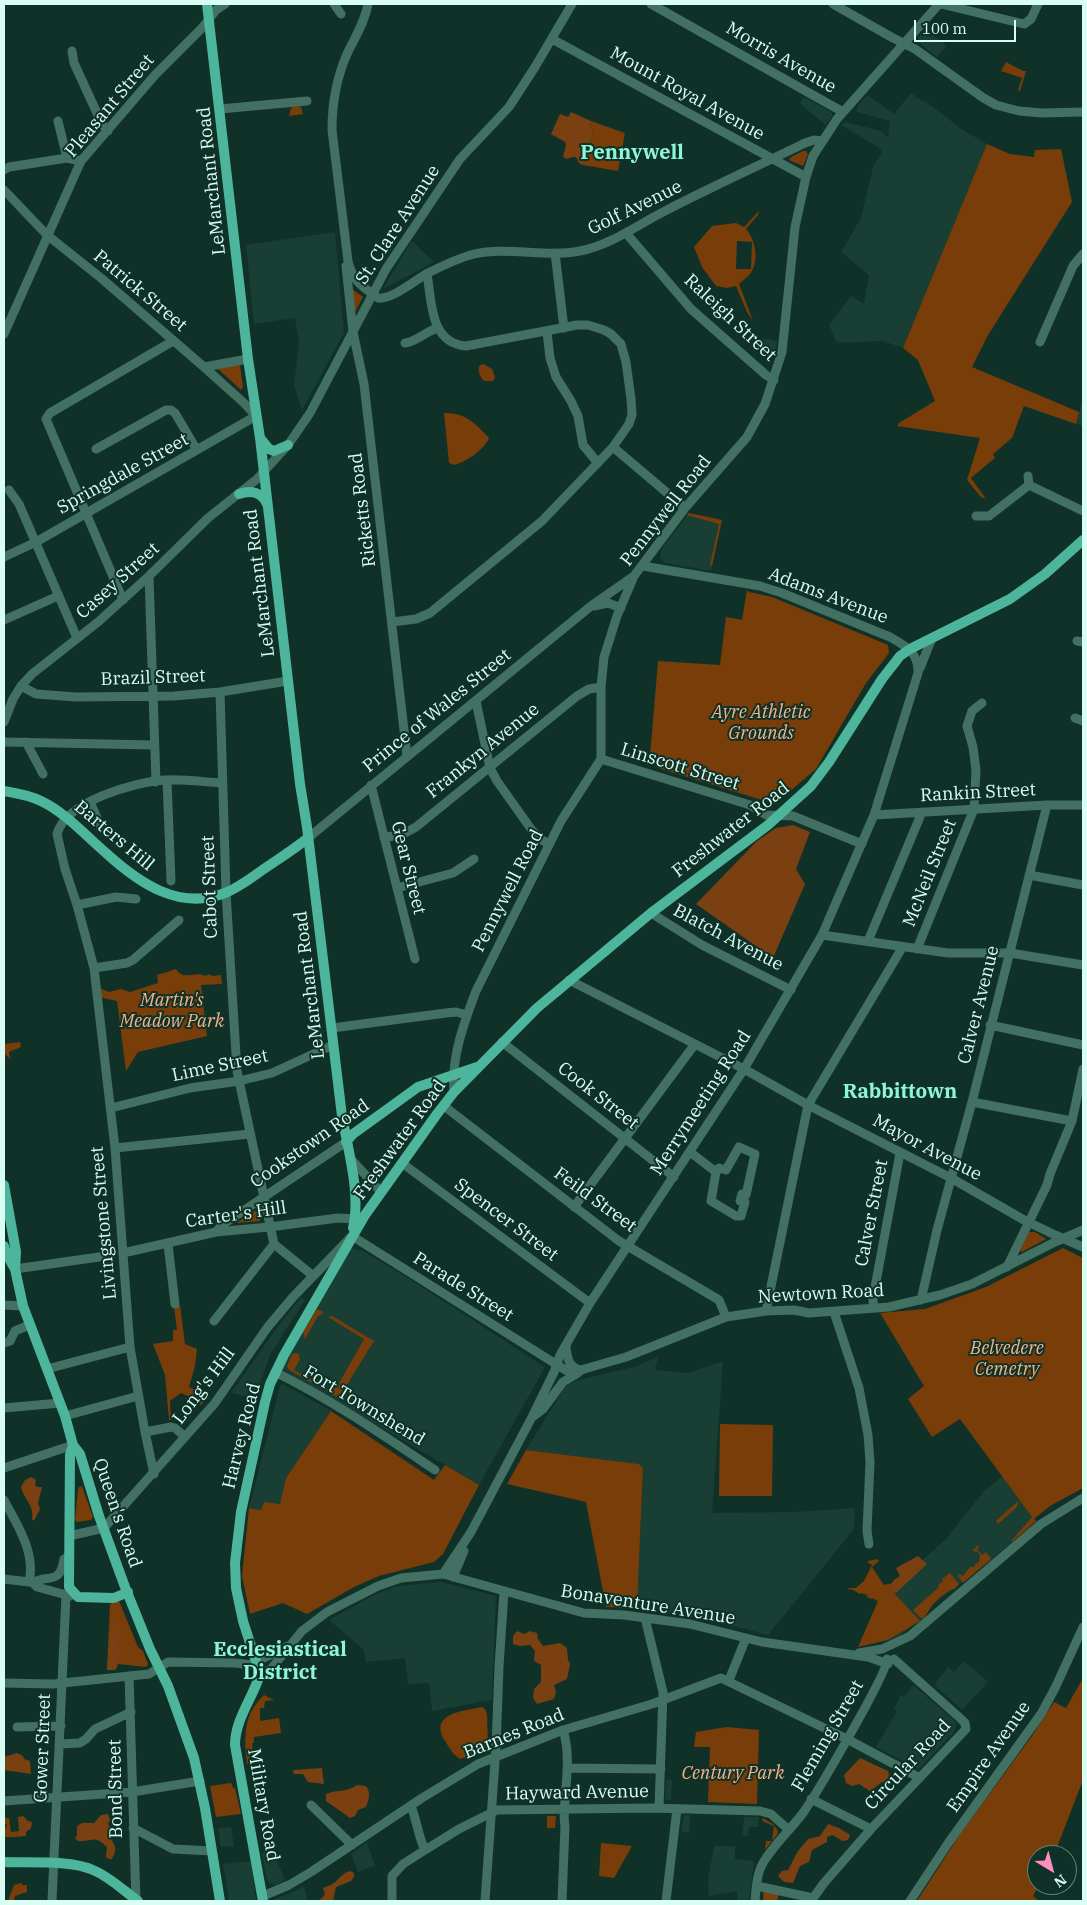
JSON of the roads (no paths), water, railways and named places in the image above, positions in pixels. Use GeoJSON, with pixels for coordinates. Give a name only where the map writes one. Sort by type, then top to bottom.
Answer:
{"type":"FeatureCollection","features":[{"type":"Feature","properties":{"kind":"main road","name":"LeMarchant Road"},"geometry":{"type":"LineString","coordinates":[[207,4],[248,359],[260,438],[333,1045],[356,1207],[352,1236]]}},
{"type":"Feature","properties":{"kind":"main road"},"geometry":{"type":"LineString","coordinates":[[260,438],[269,449],[274,451],[288,445]]}},
{"type":"Feature","properties":{"kind":"main road"},"geometry":{"type":"LineString","coordinates":[[239,494],[246,492],[255,493],[263,496],[267,504]]}},
{"type":"Feature","properties":{"kind":"main road","name":"Freshwater Road"},"geometry":{"type":"LineString","coordinates":[[352,1236],[381,1192],[454,1092],[502,1042],[569,980],[651,913],[727,857],[796,801],[819,776],[900,656],[910,649],[1010,599],[1082,544]]}},
{"type":"Feature","properties":{"kind":"main road","name":"Barters Hill"},"geometry":{"type":"LineString","coordinates":[[4,791],[40,800],[68,818],[132,876],[153,889],[169,895],[206,898],[226,892],[243,883],[308,838]]}},
{"type":"Feature","properties":{"kind":"main road","name":"Freshwater Road"},"geometry":{"type":"LineString","coordinates":[[453,1075],[478,1067]]}},
{"type":"Feature","properties":{"kind":"main road","name":"Cookstown Road"},"geometry":{"type":"LineString","coordinates":[[346,1142],[353,1134],[418,1086],[453,1075]]}},
{"type":"Feature","properties":{"kind":"main road"},"geometry":{"type":"LineString","coordinates":[[4,1185],[16,1252],[15,1269],[23,1306],[65,1416],[73,1445],[70,1456],[69,1587],[78,1597],[114,1598],[128,1592]]}},
{"type":"Feature","properties":{"kind":"main road","name":"Harvey Road"},"geometry":{"type":"LineString","coordinates":[[258,1661],[243,1621],[236,1588],[235,1563],[240,1512],[265,1402],[275,1372],[352,1236]]}},
{"type":"Feature","properties":{"kind":"main road"},"geometry":{"type":"LineString","coordinates":[[4,1246],[6,1255],[15,1269]]}},
{"type":"Feature","properties":{"kind":"main road","name":"Queen's Road"},"geometry":{"type":"LineString","coordinates":[[73,1445],[80,1454],[104,1528],[128,1592],[187,1735],[200,1782],[220,1901]]}},
{"type":"Feature","properties":{"kind":"main road"},"geometry":{"type":"LineString","coordinates":[[70,1488],[82,1479],[89,1484]]}},
{"type":"Feature","properties":{"kind":"main road"},"geometry":{"type":"LineString","coordinates":[[258,1661],[260,1674]]}},
{"type":"Feature","properties":{"kind":"main road","name":"Military Road"},"geometry":{"type":"LineString","coordinates":[[260,1674],[238,1724],[235,1745],[263,1898]]}},
{"type":"Feature","properties":{"kind":"main road"},"geometry":{"type":"LineString","coordinates":[[4,1862],[79,1866],[95,1871],[137,1901]]}},
{"type":"Feature","properties":{"kind":"street","name":"Pleasant Street"},"geometry":{"type":"LineString","coordinates":[[4,334],[81,161],[154,75],[224,4]]}},
{"type":"Feature","properties":{"kind":"street"},"geometry":{"type":"LineString","coordinates":[[334,4],[341,14]]}},
{"type":"Feature","properties":{"kind":"street","name":"Ricketts Road"},"geometry":{"type":"LineString","coordinates":[[368,4],[365,18],[338,77],[333,101],[332,130],[348,261],[356,282],[372,294]]}},
{"type":"Feature","properties":{"kind":"street","name":"St. Clare Avenue"},"geometry":{"type":"LineString","coordinates":[[264,472],[288,445],[310,413],[386,269],[460,159],[509,107],[572,4]]}},
{"type":"Feature","properties":{"kind":"street","name":"Morris Avenue"},"geometry":{"type":"LineString","coordinates":[[650,4],[843,112]]}},
{"type":"Feature","properties":{"kind":"street"},"geometry":{"type":"LineString","coordinates":[[832,4],[915,49],[996,105],[1019,112],[1083,112]]}},
{"type":"Feature","properties":{"kind":"street"},"geometry":{"type":"LineString","coordinates":[[940,4],[1024,24],[1031,19],[1038,4]]}},
{"type":"Feature","properties":{"kind":"street","name":"Pennywell Road"},"geometry":{"type":"LineString","coordinates":[[454,1092],[453,1075],[457,1050],[476,991],[561,821],[600,759],[604,657],[634,576],[685,508],[746,437],[766,404],[784,340],[794,237],[806,177],[813,156],[821,141],[843,112],[940,4]]}},
{"type":"Feature","properties":{"kind":"street","name":"Mount Royal Avenue"},"geometry":{"type":"LineString","coordinates":[[552,39],[806,177]]}},
{"type":"Feature","properties":{"kind":"street"},"geometry":{"type":"LineString","coordinates":[[72,51],[74,63],[102,124],[108,130]]}},
{"type":"Feature","properties":{"kind":"street"},"geometry":{"type":"LineString","coordinates":[[220,109],[307,101]]}},
{"type":"Feature","properties":{"kind":"street"},"geometry":{"type":"LineString","coordinates":[[58,121],[67,158]]}},
{"type":"Feature","properties":{"kind":"street","name":"Golf Avenue"},"geometry":{"type":"LineString","coordinates":[[372,294],[378,298],[388,297],[427,274],[474,254],[572,252],[593,247],[626,233],[671,208],[810,141],[821,141]]}},
{"type":"Feature","properties":{"kind":"street"},"geometry":{"type":"LineString","coordinates":[[4,170],[8,167],[67,158],[81,161]]}},
{"type":"Feature","properties":{"kind":"street","name":"Patrick Street"},"geometry":{"type":"LineString","coordinates":[[4,190],[47,235],[101,278],[174,341],[256,416]]}},
{"type":"Feature","properties":{"kind":"street","name":"Raleigh Street"},"geometry":{"type":"LineString","coordinates":[[626,233],[691,309],[774,380]]}},
{"type":"Feature","properties":{"kind":"street"},"geometry":{"type":"LineString","coordinates":[[555,253],[564,328]]}},
{"type":"Feature","properties":{"kind":"street"},"geometry":{"type":"LineString","coordinates":[[1040,342],[1073,266],[1083,254]]}},
{"type":"Feature","properties":{"kind":"street","name":"Ricketts Road"},"geometry":{"type":"LineString","coordinates":[[348,261],[345,268],[352,332],[364,384],[407,756]]}},
{"type":"Feature","properties":{"kind":"street"},"geometry":{"type":"LineString","coordinates":[[392,622],[416,619],[430,613],[542,521],[613,447],[624,434],[632,415],[624,351],[621,344],[611,334],[598,327],[588,325],[466,346],[456,345],[447,341],[437,328],[427,274]]}},
{"type":"Feature","properties":{"kind":"street"},"geometry":{"type":"LineString","coordinates":[[405,343],[413,341],[422,334],[437,328]]}},
{"type":"Feature","properties":{"kind":"street"},"geometry":{"type":"LineString","coordinates":[[547,332],[550,358],[556,377],[578,416],[584,445],[598,463]]}},
{"type":"Feature","properties":{"kind":"street"},"geometry":{"type":"LineString","coordinates":[[123,600],[47,422],[47,416],[174,341]]}},
{"type":"Feature","properties":{"kind":"street"},"geometry":{"type":"LineString","coordinates":[[204,367],[248,359]]}},
{"type":"Feature","properties":{"kind":"street"},"geometry":{"type":"LineString","coordinates":[[99,445],[166,410],[171,410],[175,413],[197,450]]}},
{"type":"Feature","properties":{"kind":"street","name":"Springdale Street"},"geometry":{"type":"LineString","coordinates":[[4,557],[36,542],[256,416]]}},
{"type":"Feature","properties":{"kind":"street"},"geometry":{"type":"LineString","coordinates":[[613,447],[685,508]]}},
{"type":"Feature","properties":{"kind":"street","name":"Casey Street"},"geometry":{"type":"LineString","coordinates":[[4,722],[13,699],[21,686],[44,664],[123,600],[208,518],[264,472]]}},
{"type":"Feature","properties":{"kind":"street"},"geometry":{"type":"LineString","coordinates":[[976,516],[989,516],[1029,480],[1083,511]]}},
{"type":"Feature","properties":{"kind":"street"},"geometry":{"type":"LineString","coordinates":[[9,490],[19,504],[77,638]]}},
{"type":"Feature","properties":{"kind":"street","name":"Adams Avenue"},"geometry":{"type":"LineString","coordinates":[[643,566],[746,583],[770,589],[890,637],[910,649]]}},
{"type":"Feature","properties":{"kind":"street"},"geometry":{"type":"LineString","coordinates":[[149,576],[156,782]]}},
{"type":"Feature","properties":{"kind":"street","name":"Prince of Wales Street"},"geometry":{"type":"LineString","coordinates":[[308,838],[587,610],[634,576]]}},
{"type":"Feature","properties":{"kind":"street"},"geometry":{"type":"LineString","coordinates":[[4,620],[58,596]]}},
{"type":"Feature","properties":{"kind":"street","name":"Prince of Wales Street"},"geometry":{"type":"LineString","coordinates":[[587,610],[604,603],[621,608]]}},
{"type":"Feature","properties":{"kind":"street","name":"Merrymeeting Road"},"geometry":{"type":"LineString","coordinates":[[444,1574],[471,1532],[532,1417],[560,1355],[590,1303],[744,1069],[822,936],[874,815],[918,673],[932,638]]}},
{"type":"Feature","properties":{"kind":"street"},"geometry":{"type":"LineString","coordinates":[[910,649],[918,664],[918,673]]}},
{"type":"Feature","properties":{"kind":"street","name":"Brazil Street"},"geometry":{"type":"LineString","coordinates":[[21,686],[36,694],[154,696],[220,692],[288,681]]}},
{"type":"Feature","properties":{"kind":"street","name":"Frankyn Avenue"},"geometry":{"type":"LineString","coordinates":[[384,838],[405,833],[416,827],[577,696],[589,689],[602,687]]}},
{"type":"Feature","properties":{"kind":"street","name":"Cabot Street"},"geometry":{"type":"LineString","coordinates":[[220,692],[226,892],[231,990],[239,1081],[274,1244]]}},
{"type":"Feature","properties":{"kind":"street"},"geometry":{"type":"LineString","coordinates":[[476,701],[490,768],[497,782],[531,829],[540,839],[549,844]]}},
{"type":"Feature","properties":{"kind":"street","name":"McNeil Street"},"geometry":{"type":"LineString","coordinates":[[917,949],[974,809],[976,770],[973,747],[967,730],[972,710],[982,703]]}},
{"type":"Feature","properties":{"kind":"street"},"geometry":{"type":"LineString","coordinates":[[4,742],[154,745]]}},
{"type":"Feature","properties":{"kind":"street"},"geometry":{"type":"LineString","coordinates":[[26,742],[43,774]]}},
{"type":"Feature","properties":{"kind":"street","name":"Linscott Street"},"geometry":{"type":"LineString","coordinates":[[600,759],[750,805],[766,815],[793,816],[862,844]]}},
{"type":"Feature","properties":{"kind":"street"},"geometry":{"type":"LineString","coordinates":[[68,818],[90,802],[111,792],[167,780],[222,783]]}},
{"type":"Feature","properties":{"kind":"street"},"geometry":{"type":"LineString","coordinates":[[167,780],[171,881]]}},
{"type":"Feature","properties":{"kind":"street","name":"Gear Street"},"geometry":{"type":"LineString","coordinates":[[371,785],[415,959]]}},
{"type":"Feature","properties":{"kind":"street"},"geometry":{"type":"LineString","coordinates":[[90,802],[102,829]]}},
{"type":"Feature","properties":{"kind":"street","name":"Rankin Street"},"geometry":{"type":"LineString","coordinates":[[874,815],[1048,805],[1083,805]]}},
{"type":"Feature","properties":{"kind":"street","name":"Calver Avenue"},"geometry":{"type":"LineString","coordinates":[[921,1300],[936,1230],[972,1102],[990,1025],[1048,805]]}},
{"type":"Feature","properties":{"kind":"street"},"geometry":{"type":"LineString","coordinates":[[868,941],[922,812]]}},
{"type":"Feature","properties":{"kind":"street","name":"Livingstone Street"},"geometry":{"type":"LineString","coordinates":[[68,818],[58,830],[57,841],[94,968],[115,1148],[130,1347],[144,1432],[154,1474]]}},
{"type":"Feature","properties":{"kind":"street"},"geometry":{"type":"LineString","coordinates":[[397,888],[453,873],[474,859]]}},
{"type":"Feature","properties":{"kind":"street"},"geometry":{"type":"LineString","coordinates":[[1029,875],[1083,884]]}},
{"type":"Feature","properties":{"kind":"street"},"geometry":{"type":"LineString","coordinates":[[77,905],[116,897],[136,899]]}},
{"type":"Feature","properties":{"kind":"street","name":"Blatch Avenue"},"geometry":{"type":"LineString","coordinates":[[651,913],[702,945],[791,990]]}},
{"type":"Feature","properties":{"kind":"street"},"geometry":{"type":"LineString","coordinates":[[94,968],[127,963],[133,960],[179,920]]}},
{"type":"Feature","properties":{"kind":"street"},"geometry":{"type":"LineString","coordinates":[[822,936],[868,941],[902,948],[964,954],[1010,953],[1083,965]]}},
{"type":"Feature","properties":{"kind":"street"},"geometry":{"type":"LineString","coordinates":[[766,1312],[808,1105],[902,948]]}},
{"type":"Feature","properties":{"kind":"street","name":"Mayor Avenue"},"geometry":{"type":"LineString","coordinates":[[569,980],[744,1069],[808,1105],[951,1178],[1029,1222],[1083,1247]]}},
{"type":"Feature","properties":{"kind":"street"},"geometry":{"type":"LineString","coordinates":[[332,1028],[456,1012],[467,1015]]}},
{"type":"Feature","properties":{"kind":"street"},"geometry":{"type":"LineString","coordinates":[[990,1025],[1083,1045]]}},
{"type":"Feature","properties":{"kind":"street","name":"Cook Street"},"geometry":{"type":"LineString","coordinates":[[502,1042],[674,1177]]}},
{"type":"Feature","properties":{"kind":"street"},"geometry":{"type":"LineString","coordinates":[[574,1207],[695,1044]]}},
{"type":"Feature","properties":{"kind":"street","name":"Lime Street"},"geometry":{"type":"LineString","coordinates":[[110,1108],[190,1088],[239,1081],[272,1073],[333,1045]]}},
{"type":"Feature","properties":{"kind":"street"},"geometry":{"type":"LineString","coordinates":[[1007,1267],[1048,1186],[1050,1174],[1072,1121],[1083,1069]]}},
{"type":"Feature","properties":{"kind":"street"},"geometry":{"type":"LineString","coordinates":[[972,1102],[1072,1121]]}},
{"type":"Feature","properties":{"kind":"street","name":"Feild Street"},"geometry":{"type":"LineString","coordinates":[[444,1106],[627,1246],[719,1300],[726,1317]]}},
{"type":"Feature","properties":{"kind":"street"},"geometry":{"type":"LineString","coordinates":[[115,1148],[250,1134]]}},
{"type":"Feature","properties":{"kind":"street","name":"Cookstown Road"},"geometry":{"type":"LineString","coordinates":[[216,1232],[222,1225],[346,1142]]}},
{"type":"Feature","properties":{"kind":"street"},"geometry":{"type":"LineString","coordinates":[[739,1147],[755,1154],[746,1195],[742,1194],[740,1200],[745,1202],[741,1216],[736,1216],[711,1201],[716,1172],[719,1168],[726,1170],[739,1147]]}},
{"type":"Feature","properties":{"kind":"street"},"geometry":{"type":"LineString","coordinates":[[690,1152],[716,1172]]}},
{"type":"Feature","properties":{"kind":"street","name":"Calver Street"},"geometry":{"type":"LineString","coordinates":[[873,1308],[873,1298],[900,1153]]}},
{"type":"Feature","properties":{"kind":"street","name":"LeMarchant Road"},"geometry":{"type":"LineString","coordinates":[[350,1158],[381,1192]]}},
{"type":"Feature","properties":{"kind":"street","name":"Spencer Street"},"geometry":{"type":"LineString","coordinates":[[402,1163],[590,1303]]}},
{"type":"Feature","properties":{"kind":"street","name":"Carter's Hill"},"geometry":{"type":"LineString","coordinates":[[123,1253],[216,1232],[330,1218],[355,1219]]}},
{"type":"Feature","properties":{"kind":"street","name":"Newtown Road"},"geometry":{"type":"LineString","coordinates":[[532,1417],[543,1409],[563,1382],[582,1371],[646,1350],[726,1317],[794,1310],[810,1313],[834,1312],[921,1300],[955,1291],[1083,1230]]}},
{"type":"Feature","properties":{"kind":"street","name":"Long's Hill"},"geometry":{"type":"LineString","coordinates":[[104,1528],[154,1474],[222,1395],[267,1328],[312,1275],[352,1236]]}},
{"type":"Feature","properties":{"kind":"street","name":"Parade Street"},"geometry":{"type":"LineString","coordinates":[[352,1236],[557,1365]]}},
{"type":"Feature","properties":{"kind":"street"},"geometry":{"type":"LineString","coordinates":[[168,1244],[175,1304]]}},
{"type":"Feature","properties":{"kind":"street"},"geometry":{"type":"LineString","coordinates":[[214,1321],[274,1244],[312,1275]]}},
{"type":"Feature","properties":{"kind":"street"},"geometry":{"type":"LineString","coordinates":[[15,1269],[106,1256]]}},
{"type":"Feature","properties":{"kind":"street"},"geometry":{"type":"LineString","coordinates":[[4,1305],[23,1306]]}},
{"type":"Feature","properties":{"kind":"street"},"geometry":{"type":"LineString","coordinates":[[834,1312],[859,1388],[868,1435],[870,1462],[867,1530],[869,1544]]}},
{"type":"Feature","properties":{"kind":"street"},"geometry":{"type":"LineString","coordinates":[[4,1343],[10,1341],[15,1331],[29,1325]]}},
{"type":"Feature","properties":{"kind":"street"},"geometry":{"type":"LineString","coordinates":[[566,1346],[567,1356],[572,1366],[574,1369],[582,1371]]}},
{"type":"Feature","properties":{"kind":"street"},"geometry":{"type":"LineString","coordinates":[[47,1368],[130,1347]]}},
{"type":"Feature","properties":{"kind":"street"},"geometry":{"type":"LineString","coordinates":[[557,1365],[571,1372],[582,1371]]}},
{"type":"Feature","properties":{"kind":"street","name":"Fort Townshend"},"geometry":{"type":"LineString","coordinates":[[275,1372],[304,1386],[361,1420],[436,1470]]}},
{"type":"Feature","properties":{"kind":"street"},"geometry":{"type":"LineString","coordinates":[[65,1416],[138,1396]]}},
{"type":"Feature","properties":{"kind":"street"},"geometry":{"type":"LineString","coordinates":[[4,1408],[60,1403]]}},
{"type":"Feature","properties":{"kind":"street"},"geometry":{"type":"LineString","coordinates":[[144,1432],[171,1427],[175,1428],[185,1437]]}},
{"type":"Feature","properties":{"kind":"street"},"geometry":{"type":"LineString","coordinates":[[4,1468],[73,1445]]}},
{"type":"Feature","properties":{"kind":"street","name":"Bonaventure Avenue"},"geometry":{"type":"LineString","coordinates":[[846,1654],[876,1650],[899,1642],[926,1624],[1042,1524],[1083,1498]]}},
{"type":"Feature","properties":{"kind":"street"},"geometry":{"type":"LineString","coordinates":[[4,1500],[21,1531],[28,1549],[31,1583]]}},
{"type":"Feature","properties":{"kind":"street"},"geometry":{"type":"LineString","coordinates":[[70,1536],[104,1528]]}},
{"type":"Feature","properties":{"kind":"street","name":"Merrymeeting Road"},"geometry":{"type":"LineString","coordinates":[[453,1576],[471,1532]]}},
{"type":"Feature","properties":{"kind":"street"},"geometry":{"type":"LineString","coordinates":[[31,1583],[38,1579],[48,1580],[55,1577],[62,1569],[64,1559],[69,1556]]}},
{"type":"Feature","properties":{"kind":"street","name":"Bonaventure Avenue"},"geometry":{"type":"LineString","coordinates":[[260,1674],[271,1669],[281,1659],[288,1646],[319,1617],[378,1586],[401,1578],[444,1574],[584,1613],[645,1618],[710,1628],[746,1638],[792,1647],[876,1659],[892,1659]]}},
{"type":"Feature","properties":{"kind":"street"},"geometry":{"type":"LineString","coordinates":[[4,1579],[31,1583],[37,1588],[78,1597]]}},
{"type":"Feature","properties":{"kind":"street"},"geometry":{"type":"LineString","coordinates":[[485,1901],[504,1592]]}},
{"type":"Feature","properties":{"kind":"street","name":"Gower Street"},"geometry":{"type":"LineString","coordinates":[[52,1901],[66,1595]]}},
{"type":"Feature","properties":{"kind":"street"},"geometry":{"type":"LineString","coordinates":[[645,1618],[663,1700],[659,1808]]}},
{"type":"Feature","properties":{"kind":"street","name":"Empire Avenue"},"geometry":{"type":"LineString","coordinates":[[910,1901],[958,1829],[1040,1714],[1056,1686],[1083,1627]]}},
{"type":"Feature","properties":{"kind":"street"},"geometry":{"type":"LineString","coordinates":[[746,1638],[729,1680],[920,1778]]}},
{"type":"Feature","properties":{"kind":"street","name":"Fleming Street"},"geometry":{"type":"LineString","coordinates":[[755,1901],[759,1872],[763,1864],[790,1830],[811,1799],[847,1740],[892,1659],[899,1642]]}},
{"type":"Feature","properties":{"kind":"street","name":"Bonaventure Avenue"},"geometry":{"type":"LineString","coordinates":[[258,1661],[288,1646]]}},
{"type":"Feature","properties":{"kind":"street","name":"Circular Road"},"geometry":{"type":"LineString","coordinates":[[812,1900],[831,1874],[871,1829],[964,1733],[966,1726],[952,1710],[892,1659]]}},
{"type":"Feature","properties":{"kind":"street"},"geometry":{"type":"LineString","coordinates":[[4,1684],[62,1682],[149,1674],[168,1662],[235,1663],[253,1666],[258,1661]]}},
{"type":"Feature","properties":{"kind":"street","name":"Bond Street"},"geometry":{"type":"LineString","coordinates":[[129,1676],[137,1901]]}},
{"type":"Feature","properties":{"kind":"street","name":"Barnes Road"},"geometry":{"type":"LineString","coordinates":[[263,1898],[289,1885],[455,1777],[495,1756],[563,1730],[663,1700],[715,1679],[729,1680]]}},
{"type":"Feature","properties":{"kind":"street"},"geometry":{"type":"LineString","coordinates":[[60,1744],[80,1744],[95,1730],[131,1712]]}},
{"type":"Feature","properties":{"kind":"street"},"geometry":{"type":"LineString","coordinates":[[16,1727],[61,1726]]}},
{"type":"Feature","properties":{"kind":"street"},"geometry":{"type":"LineString","coordinates":[[562,1901],[567,1768],[566,1741],[563,1730]]}},
{"type":"Feature","properties":{"kind":"street"},"geometry":{"type":"LineString","coordinates":[[567,1768],[661,1769]]}},
{"type":"Feature","properties":{"kind":"street"},"geometry":{"type":"LineString","coordinates":[[4,1801],[132,1792],[200,1782]]}},
{"type":"Feature","properties":{"kind":"street"},"geometry":{"type":"LineString","coordinates":[[811,1799],[871,1829]]}},
{"type":"Feature","properties":{"kind":"street"},"geometry":{"type":"LineString","coordinates":[[311,1805],[352,1845]]}},
{"type":"Feature","properties":{"kind":"street"},"geometry":{"type":"LineString","coordinates":[[411,1806],[425,1850]]}},
{"type":"Feature","properties":{"kind":"street","name":"Hayward Avenue"},"geometry":{"type":"LineString","coordinates":[[392,1901],[392,1876],[403,1864],[497,1810],[659,1808],[760,1811],[770,1814],[790,1830]]}},
{"type":"Feature","properties":{"kind":"street"},"geometry":{"type":"LineString","coordinates":[[666,1901],[677,1809]]}},
{"type":"Feature","properties":{"kind":"street"},"geometry":{"type":"LineString","coordinates":[[133,1828],[173,1849],[212,1850]]}},
{"type":"Feature","properties":{"kind":"street"},"geometry":{"type":"LineString","coordinates":[[757,1886],[812,1900]]}},
{"type":"Feature","properties":{"kind":"district","name":"Pennywell"},"geometry":{"type":"Point","coordinates":[632,153]}},
{"type":"Feature","properties":{"kind":"district","name":"Rabbittown"},"geometry":{"type":"Point","coordinates":[900,1092]}},
{"type":"Feature","properties":{"kind":"district","name":"Ecclesiastical District"},"geometry":{"type":"Point","coordinates":[280,1662]}},
{"type":"Feature","properties":{"kind":"park label","name":"Ayre Athletic Grounds"},"geometry":{"type":"Point","coordinates":[761,723]}},
{"type":"Feature","properties":{"kind":"park label","name":"Martin's Meadow Park"},"geometry":{"type":"Point","coordinates":[172,1011]}},
{"type":"Feature","properties":{"kind":"park label","name":"Belvedere Cemetry"},"geometry":{"type":"Point","coordinates":[1007,1359]}},
{"type":"Feature","properties":{"kind":"park label","name":"Century Park"},"geometry":{"type":"Point","coordinates":[733,1774]}}]}
